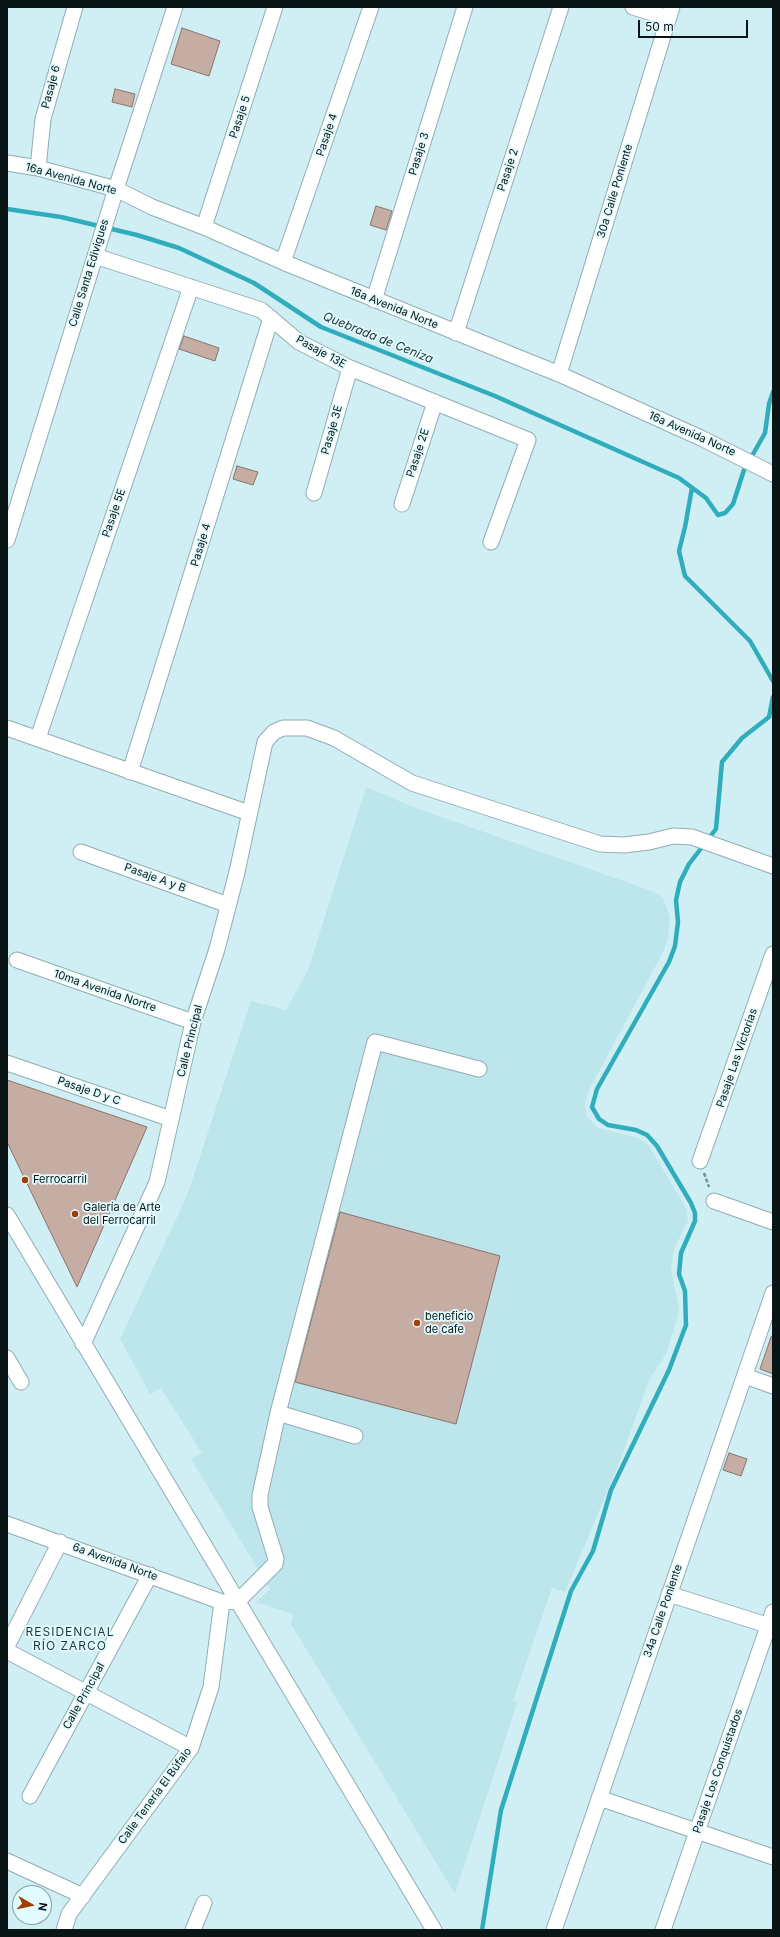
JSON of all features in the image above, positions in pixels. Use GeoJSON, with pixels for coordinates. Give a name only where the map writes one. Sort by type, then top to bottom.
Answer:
{"type":"FeatureCollection","features":[{"type":"Feature","properties":{"kind":"street","name":"Pasaje 6"},"geometry":{"type":"LineString","coordinates":[[38,168],[43,119],[75,7]]}},
{"type":"Feature","properties":{"kind":"street","name":"Calle Santa Edivigues"},"geometry":{"type":"LineString","coordinates":[[7,540],[116,189],[175,7]]}},
{"type":"Feature","properties":{"kind":"street","name":"Pasaje 5"},"geometry":{"type":"LineString","coordinates":[[204,227],[275,7]]}},
{"type":"Feature","properties":{"kind":"street","name":"Pasaje 4"},"geometry":{"type":"LineString","coordinates":[[283,262],[371,7]]}},
{"type":"Feature","properties":{"kind":"street","name":"Pasaje 3"},"geometry":{"type":"LineString","coordinates":[[374,300],[465,7]]}},
{"type":"Feature","properties":{"kind":"street","name":"Pasaje 2"},"geometry":{"type":"LineString","coordinates":[[456,333],[561,7]]}},
{"type":"Feature","properties":{"kind":"street"},"geometry":{"type":"LineString","coordinates":[[633,7],[670,12]]}},
{"type":"Feature","properties":{"kind":"street","name":"30a Calle Poniente"},"geometry":{"type":"LineString","coordinates":[[559,374],[670,12]]}},
{"type":"Feature","properties":{"kind":"street","name":"16a Avenida Norte"},"geometry":{"type":"LineString","coordinates":[[7,162],[38,168],[116,189],[152,207],[204,227],[283,262],[559,374],[738,455],[770,473]]}},
{"type":"Feature","properties":{"kind":"street","name":"Pasaje 13E"},"geometry":{"type":"LineString","coordinates":[[95,256],[261,310],[299,342],[350,368],[528,440],[491,542]]}},
{"type":"Feature","properties":{"kind":"street","name":"Pasaje 5E"},"geometry":{"type":"LineString","coordinates":[[38,738],[191,287]]}},
{"type":"Feature","properties":{"kind":"street","name":"Pasaje 4"},"geometry":{"type":"LineString","coordinates":[[130,772],[271,318]]}},
{"type":"Feature","properties":{"kind":"street","name":"Pasaje 3E"},"geometry":{"type":"LineString","coordinates":[[314,493],[350,368]]}},
{"type":"Feature","properties":{"kind":"street","name":"Pasaje 2E"},"geometry":{"type":"LineString","coordinates":[[402,504],[434,402]]}},
{"type":"Feature","properties":{"kind":"street"},"geometry":{"type":"LineString","coordinates":[[7,728],[249,813]]}},
{"type":"Feature","properties":{"kind":"street","name":"Calle Principal"},"geometry":{"type":"LineString","coordinates":[[82,1344],[157,1182],[193,1022],[217,949],[265,742],[274,732],[283,728],[307,728],[334,738],[412,783],[600,844],[624,845],[649,842],[674,836],[692,837],[773,866]]}},
{"type":"Feature","properties":{"kind":"street","name":"Pasaje A y B"},"geometry":{"type":"LineString","coordinates":[[81,852],[228,905]]}},
{"type":"Feature","properties":{"kind":"street","name":"Pasaje Las Victorias"},"geometry":{"type":"LineString","coordinates":[[700,1161],[768,986],[773,954]]}},
{"type":"Feature","properties":{"kind":"street","name":"10ma Avenida Nortre"},"geometry":{"type":"LineString","coordinates":[[17,960],[193,1022]]}},
{"type":"Feature","properties":{"kind":"street"},"geometry":{"type":"LineString","coordinates":[[222,1602],[238,1601],[275,1564],[276,1559],[259,1502],[278,1413],[374,1042],[479,1068]]}},
{"type":"Feature","properties":{"kind":"street","name":"Pasaje D y C"},"geometry":{"type":"LineString","coordinates":[[7,1063],[171,1119]]}},
{"type":"Feature","properties":{"kind":"street"},"geometry":{"type":"LineString","coordinates":[[714,1201],[773,1222]]}},
{"type":"Feature","properties":{"kind":"street"},"geometry":{"type":"LineString","coordinates":[[7,1215],[82,1344],[238,1601],[434,1930]]}},
{"type":"Feature","properties":{"kind":"street","name":"34a Calle Poniente"},"geometry":{"type":"LineString","coordinates":[[554,1930],[773,1293]]}},
{"type":"Feature","properties":{"kind":"street"},"geometry":{"type":"LineString","coordinates":[[7,1358],[21,1382]]}},
{"type":"Feature","properties":{"kind":"street"},"geometry":{"type":"LineString","coordinates":[[745,1376],[773,1386]]}},
{"type":"Feature","properties":{"kind":"street"},"geometry":{"type":"LineString","coordinates":[[278,1413],[355,1436]]}},
{"type":"Feature","properties":{"kind":"street","name":"6a Avenida Norte"},"geometry":{"type":"LineString","coordinates":[[7,1524],[222,1602]]}},
{"type":"Feature","properties":{"kind":"street"},"geometry":{"type":"LineString","coordinates":[[7,1646],[60,1542]]}},
{"type":"Feature","properties":{"kind":"street","name":"Calle Principal"},"geometry":{"type":"LineString","coordinates":[[30,1796],[150,1575]]}},
{"type":"Feature","properties":{"kind":"street"},"geometry":{"type":"LineString","coordinates":[[670,1594],[771,1622]]}},
{"type":"Feature","properties":{"kind":"street","name":"Calle Tenería El Búfalo"},"geometry":{"type":"LineString","coordinates":[[64,1930],[69,1914],[191,1748],[211,1687],[222,1602]]}},
{"type":"Feature","properties":{"kind":"street","name":"Pasaje Los Conquistados"},"geometry":{"type":"LineString","coordinates":[[663,1930],[771,1622]]}},
{"type":"Feature","properties":{"kind":"street"},"geometry":{"type":"LineString","coordinates":[[7,1652],[191,1748]]}},
{"type":"Feature","properties":{"kind":"street"},"geometry":{"type":"LineString","coordinates":[[599,1798],[773,1857]]}},
{"type":"Feature","properties":{"kind":"street"},"geometry":{"type":"LineString","coordinates":[[7,1861],[83,1896]]}},
{"type":"Feature","properties":{"kind":"street"},"geometry":{"type":"LineString","coordinates":[[193,1930],[204,1902]]}},
{"type":"Feature","properties":{"kind":"path"},"geometry":{"type":"LineString","coordinates":[[700,1161],[714,1201]]}},
{"type":"Feature","properties":{"kind":"shaded area"},"geometry":{"type":"Polygon","coordinates":[[[366,787],[413,807],[652,891],[663,898],[670,917],[668,938],[663,952],[589,1090],[585,1104],[586,1116],[598,1128],[638,1138],[648,1144],[686,1208],[688,1221],[674,1249],[671,1270],[679,1308],[678,1315],[666,1354],[649,1380],[620,1461],[565,1592],[552,1588],[513,1701],[517,1703],[455,1894],[291,1624],[293,1614],[256,1602],[270,1589],[191,1459],[202,1453],[161,1388],[150,1394],[120,1339],[190,1187],[251,1001],[286,1010],[308,970],[366,787]]]}},
{"type":"Feature","properties":{"kind":"building"},"geometry":{"type":"Polygon","coordinates":[[[182,28],[220,41],[209,76],[171,64],[182,28]]]}},
{"type":"Feature","properties":{"kind":"building"},"geometry":{"type":"Polygon","coordinates":[[[115,89],[135,94],[132,107],[112,102],[115,89]]]}},
{"type":"Feature","properties":{"kind":"building"},"geometry":{"type":"Polygon","coordinates":[[[376,206],[392,211],[386,230],[370,225],[376,206]]]}},
{"type":"Feature","properties":{"kind":"building"},"geometry":{"type":"Polygon","coordinates":[[[184,336],[219,348],[215,361],[179,349],[184,336]]]}},
{"type":"Feature","properties":{"kind":"building"},"geometry":{"type":"Polygon","coordinates":[[[237,466],[258,472],[253,485],[233,479],[237,466]]]}},
{"type":"Feature","properties":{"kind":"building","name":"Galería de Arte del Ferrocarril"},"geometry":{"type":"Polygon","coordinates":[[[7,1080],[147,1127],[77,1287],[7,1142],[7,1080]]]}},
{"type":"Feature","properties":{"kind":"building","name":"beneficio de cafe"},"geometry":{"type":"Polygon","coordinates":[[[340,1212],[500,1256],[456,1424],[295,1382],[340,1212]]]}},
{"type":"Feature","properties":{"kind":"building"},"geometry":{"type":"Polygon","coordinates":[[[771,1337],[773,1337],[773,1374],[760,1369],[771,1337]]]}},
{"type":"Feature","properties":{"kind":"building"},"geometry":{"type":"Polygon","coordinates":[[[729,1453],[747,1459],[741,1476],[723,1470],[729,1453]]]}},
{"type":"Feature","properties":{"kind":"waterway","name":"Quebrada de Ceniza"},"geometry":{"type":"LineString","coordinates":[[7,209],[61,217],[137,235],[179,248],[254,283],[321,327],[495,396],[679,478],[706,498],[718,515],[725,513],[733,504],[744,470],[765,433],[769,404],[773,392]]}},
{"type":"Feature","properties":{"kind":"waterway"},"geometry":{"type":"LineString","coordinates":[[692,488],[679,551],[685,576],[750,641],[773,681]]}},
{"type":"Feature","properties":{"kind":"waterway"},"geometry":{"type":"LineString","coordinates":[[482,1930],[501,1810],[571,1591],[593,1551],[611,1490],[669,1370],[686,1325],[685,1291],[679,1274],[681,1253],[695,1221],[695,1213],[691,1203],[657,1146],[647,1135],[636,1130],[608,1125],[599,1119],[592,1107],[597,1089],[669,962],[675,946],[678,922],[676,900],[680,882],[689,864],[716,829],[722,762],[742,738],[769,717],[773,697]]}},
{"type":"Feature","properties":{"kind":"place","name":"Ferrocarril"},"geometry":{"type":"Point","coordinates":[25,1180]}},
{"type":"Feature","properties":{"kind":"place","name":"Galería de Arte del Ferrocarril"},"geometry":{"type":"Point","coordinates":[75,1214]}},
{"type":"Feature","properties":{"kind":"place","name":"beneficio de cafe"},"geometry":{"type":"Point","coordinates":[417,1323]}},
{"type":"Feature","properties":{"kind":"district","name":"RESIDENCIAL RÍO ZARCO"},"geometry":{"type":"Point","coordinates":[70,1639]}}]}
